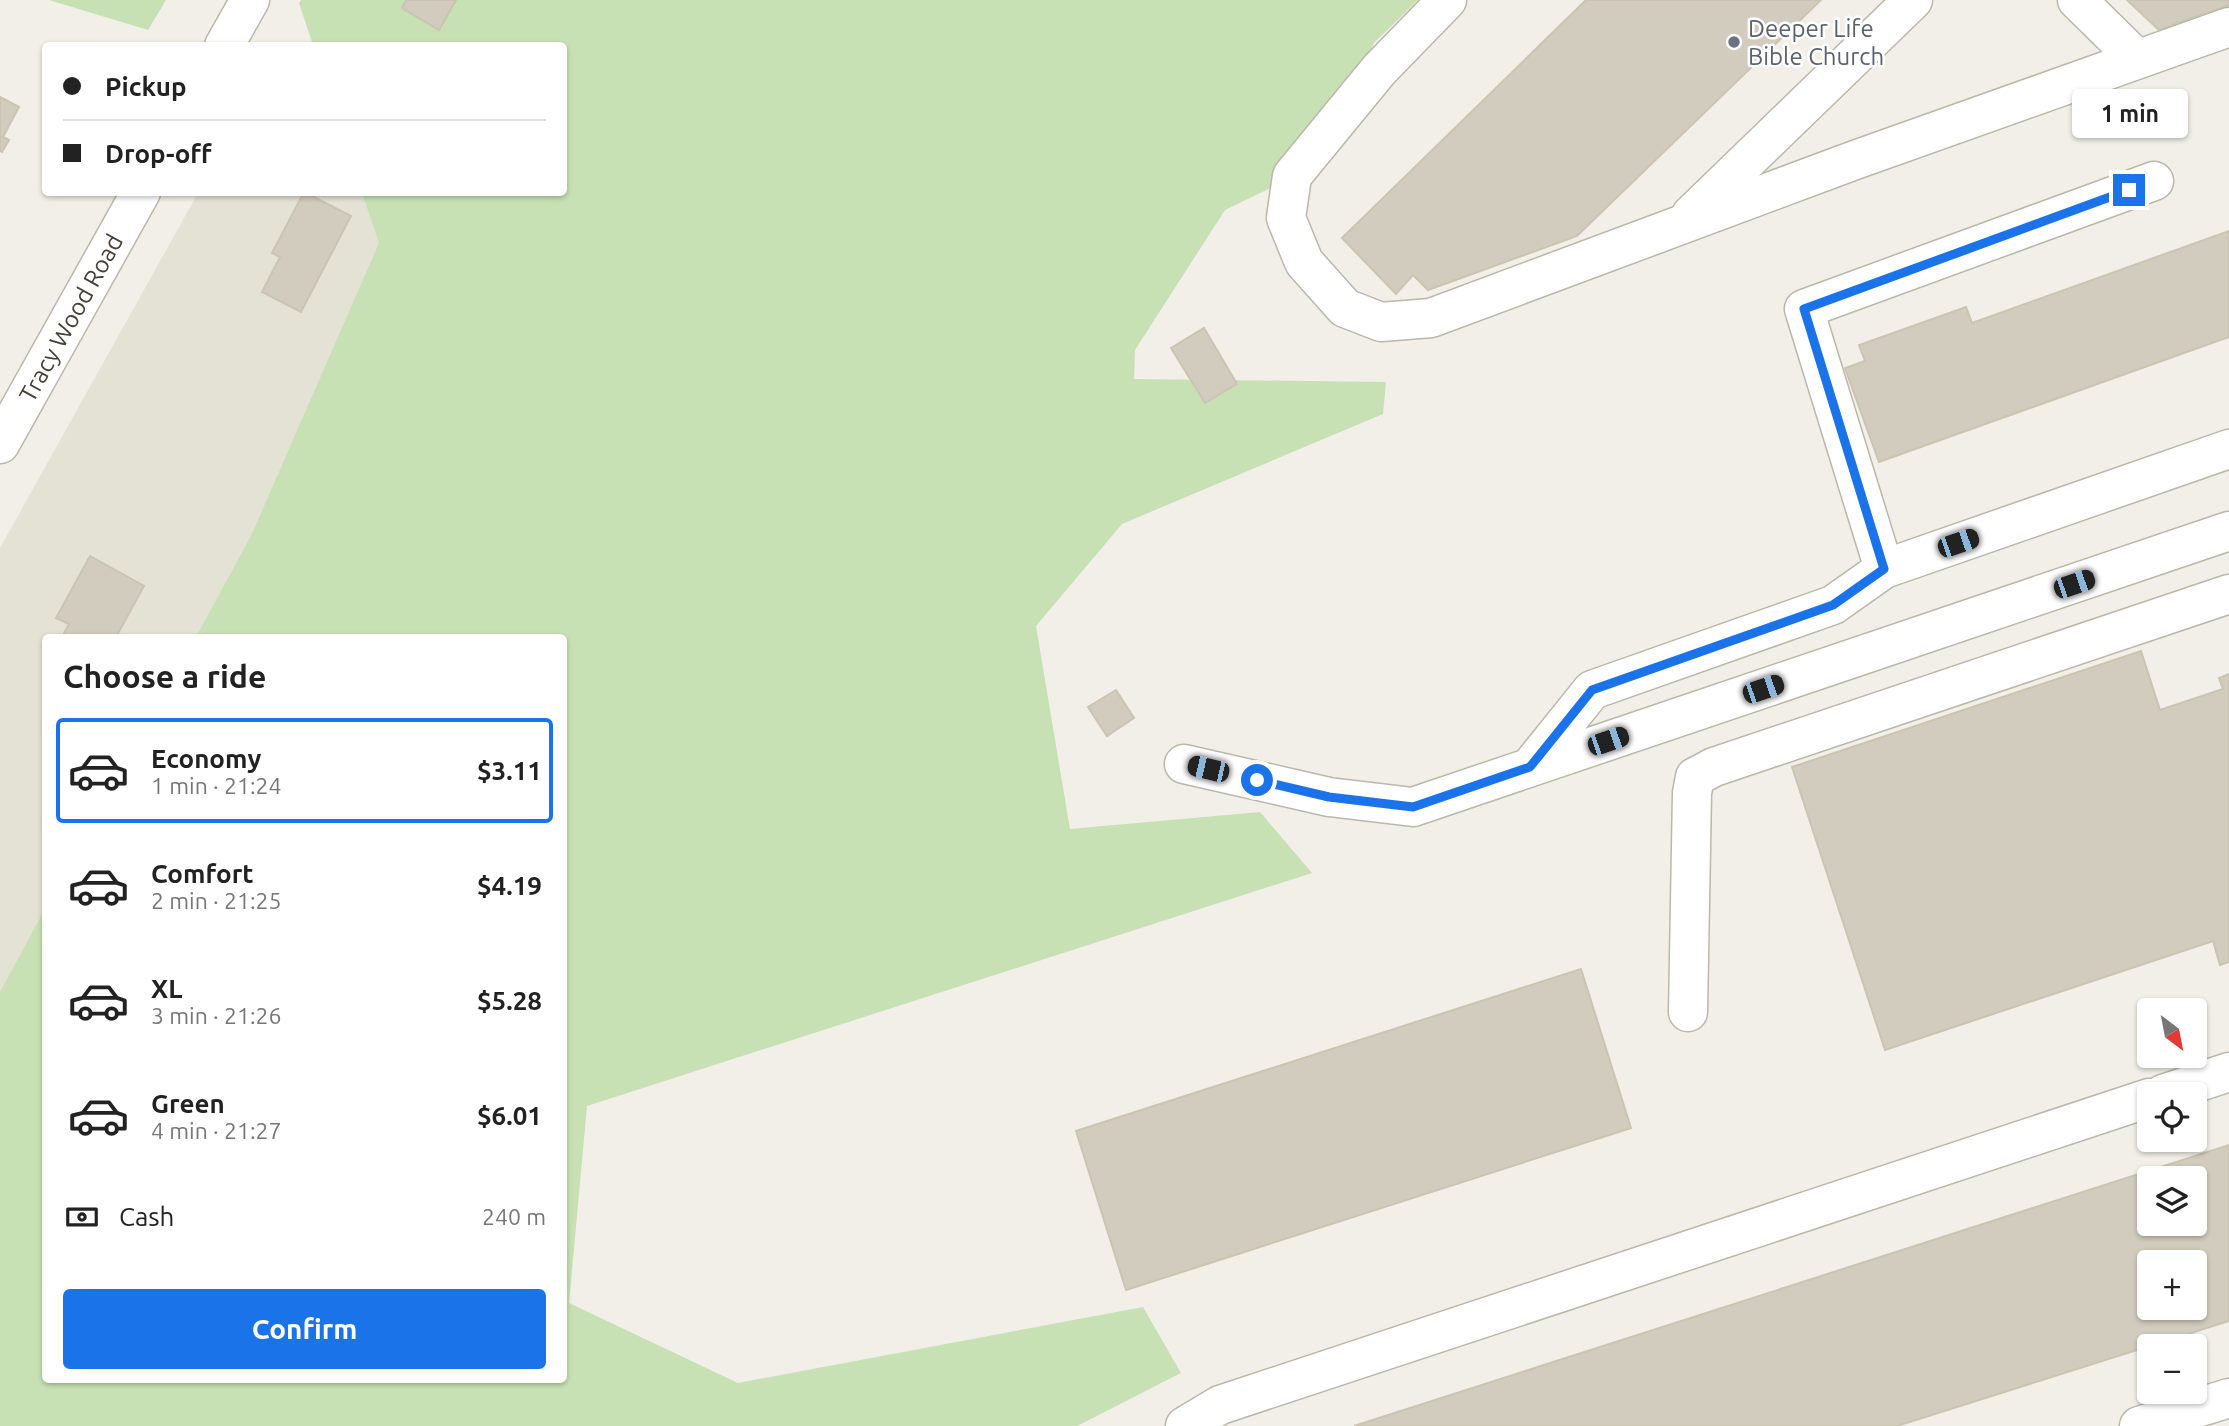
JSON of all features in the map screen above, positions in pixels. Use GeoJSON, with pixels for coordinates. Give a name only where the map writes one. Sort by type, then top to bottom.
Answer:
{"type":"FeatureCollection","features":[{"type":"Feature","properties":{"kind":"street"},"geometry":{"type":"LineString","coordinates":[[226,42],[250,0]]}},
{"type":"Feature","properties":{"kind":"street"},"geometry":{"type":"LineString","coordinates":[[1447,0],[1379,70],[1292,176],[1286,218],[1304,262],[1345,308],[1381,321],[1431,318],[2136,58],[2229,27]]}},
{"type":"Feature","properties":{"kind":"street"},"geometry":{"type":"LineString","coordinates":[[1681,225],[1913,0]]}},
{"type":"Feature","properties":{"kind":"street"},"geometry":{"type":"LineString","coordinates":[[2077,0],[2136,58]]}},
{"type":"Feature","properties":{"kind":"street"},"geometry":{"type":"LineString","coordinates":[[1884,569],[1804,309],[2154,181]]}},
{"type":"Feature","properties":{"kind":"street","name":"Tracy Wood Road"},"geometry":{"type":"LineString","coordinates":[[0,444],[139,196]]}},
{"type":"Feature","properties":{"kind":"street"},"geometry":{"type":"LineString","coordinates":[[1530,767],[1592,690],[1833,605],[1884,569],[2229,449]]}},
{"type":"Feature","properties":{"kind":"street"},"geometry":{"type":"LineString","coordinates":[[1184,764],[1329,797],[1413,807],[2229,531]]}},
{"type":"Feature","properties":{"kind":"street"},"geometry":{"type":"LineString","coordinates":[[1688,1012],[1692,793],[1695,777],[1714,767],[2229,594]]}},
{"type":"Feature","properties":{"kind":"street"},"geometry":{"type":"LineString","coordinates":[[2199,1082],[2229,1072]]}},
{"type":"Feature","properties":{"kind":"street"},"geometry":{"type":"LineString","coordinates":[[1185,1426],[1220,1405],[2137,1102]]}},
{"type":"Feature","properties":{"kind":"street"},"geometry":{"type":"LineString","coordinates":[[2139,1426],[2229,1398]]}},
{"type":"Feature","properties":{"kind":"shaded area"},"geometry":{"type":"Polygon","coordinates":[[[196,196],[492,196],[262,634],[42,634],[42,1052],[0,1133],[0,548],[196,196]]]}},
{"type":"Feature","properties":{"kind":"green space"},"geometry":{"type":"Polygon","coordinates":[[[49,0],[166,0],[148,30],[49,0]]]}},
{"type":"Feature","properties":{"kind":"green space"},"geometry":{"type":"Polygon","coordinates":[[[301,0],[1418,0],[1374,43],[1322,163],[1225,210],[1135,350],[1134,379],[1386,382],[1383,414],[1122,524],[1036,626],[1070,829],[1260,812],[1312,873],[587,1106],[569,1303],[738,1383],[1143,1307],[1181,1373],[1077,1426],[0,1426],[0,992],[42,915],[42,1383],[567,1383],[567,634],[198,634],[251,536],[379,243],[363,196],[567,196],[567,42],[312,42],[299,3],[301,0]]]}},
{"type":"Feature","properties":{"kind":"building"},"geometry":{"type":"Polygon","coordinates":[[[406,0],[456,0],[439,30],[402,8],[406,0]]]}},
{"type":"Feature","properties":{"kind":"building"},"geometry":{"type":"Polygon","coordinates":[[[1586,0],[1821,0],[1577,236],[1428,290],[1413,275],[1396,294],[1342,238],[1586,0]]]}},
{"type":"Feature","properties":{"kind":"building"},"geometry":{"type":"Polygon","coordinates":[[[2127,0],[2229,0],[2229,5],[2159,30],[2127,0]]]}},
{"type":"Feature","properties":{"kind":"building"},"geometry":{"type":"Polygon","coordinates":[[[0,97],[19,107],[3,137],[9,140],[2,152],[0,151],[0,97]]]}},
{"type":"Feature","properties":{"kind":"building"},"geometry":{"type":"Polygon","coordinates":[[[302,196],[312,196],[351,216],[301,312],[262,292],[280,257],[272,253],[302,196]]]}},
{"type":"Feature","properties":{"kind":"building"},"geometry":{"type":"Polygon","coordinates":[[[2229,231],[2229,337],[1879,462],[1845,368],[1865,361],[1859,345],[1966,307],[1972,323],[2229,231]]]}},
{"type":"Feature","properties":{"kind":"building"},"geometry":{"type":"Polygon","coordinates":[[[1204,328],[1237,384],[1205,403],[1171,348],[1204,328]]]}},
{"type":"Feature","properties":{"kind":"building"},"geometry":{"type":"Polygon","coordinates":[[[90,556],[144,586],[118,634],[64,634],[69,624],[56,618],[90,556]]]}},
{"type":"Feature","properties":{"kind":"building"},"geometry":{"type":"Polygon","coordinates":[[[2141,651],[2160,710],[2223,689],[2219,678],[2229,674],[2229,962],[2220,965],[2213,941],[1885,1050],[1792,767],[2141,651]]]}},
{"type":"Feature","properties":{"kind":"building"},"geometry":{"type":"Polygon","coordinates":[[[1116,690],[1134,718],[1107,736],[1088,707],[1116,690]]]}},
{"type":"Feature","properties":{"kind":"building"},"geometry":{"type":"Polygon","coordinates":[[[1581,969],[1631,1128],[1126,1290],[1076,1131],[1581,969]]]}},
{"type":"Feature","properties":{"kind":"building"},"geometry":{"type":"Polygon","coordinates":[[[2229,1145],[2229,1321],[2188,1334],[2137,1334],[2137,1350],[1897,1426],[1354,1426],[2137,1175],[2137,1236],[2207,1236],[2207,1166],[2164,1166],[2229,1145]]]}},
{"type":"Feature","properties":{"kind":"place","name":"Deeper Life Bible Church"},"geometry":{"type":"Point","coordinates":[1734,42]}},
{"type":"Feature","properties":{"kind":"route"},"geometry":{"type":"LineString","coordinates":[[1257,780],[1329,797],[1413,807],[1530,767],[1592,690],[1833,605],[1884,569],[1804,309],[2129,190]]}}]}
